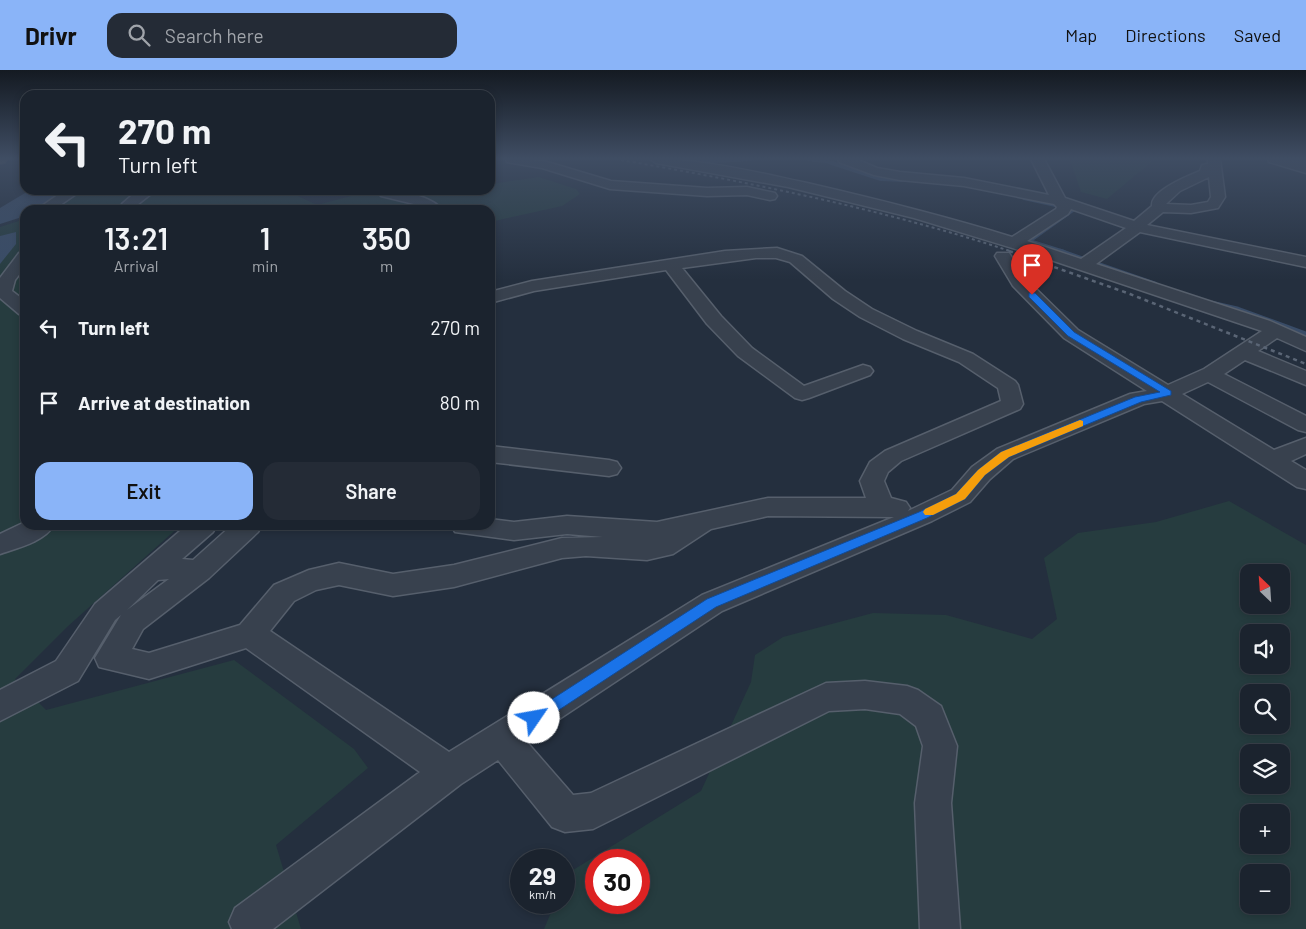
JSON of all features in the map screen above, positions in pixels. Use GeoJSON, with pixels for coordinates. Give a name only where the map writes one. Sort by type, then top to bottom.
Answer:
{"type":"FeatureCollection","features":[{"type":"Feature","properties":{"kind":"street"},"geometry":{"type":"LineString","coordinates":[[413,199],[428,205]]}},
{"type":"Feature","properties":{"kind":"street"},"geometry":{"type":"LineString","coordinates":[[798,199],[816,201],[905,226]]}},
{"type":"Feature","properties":{"kind":"street"},"geometry":{"type":"LineString","coordinates":[[852,199],[1006,249],[1084,264],[1203,308],[1276,330],[1306,346]]}},
{"type":"Feature","properties":{"kind":"street"},"geometry":{"type":"LineString","coordinates":[[1049,199],[1110,216],[1136,227],[1306,262]]}},
{"type":"Feature","properties":{"kind":"street"},"geometry":{"type":"LineString","coordinates":[[1160,208],[1159,202],[1162,199]]}},
{"type":"Feature","properties":{"kind":"street"},"geometry":{"type":"LineString","coordinates":[[1084,264],[1130,233],[1160,208],[1191,209],[1212,205],[1216,199]]}},
{"type":"Feature","properties":{"kind":"street"},"geometry":{"type":"LineString","coordinates":[[1006,249],[1063,211],[1064,206],[1059,201]]}},
{"type":"Feature","properties":{"kind":"street"},"geometry":{"type":"LineString","coordinates":[[1006,249],[1019,282],[1071,334],[1306,481]]}},
{"type":"Feature","properties":{"kind":"street"},"geometry":{"type":"LineString","coordinates":[[495,297],[532,286],[756,253],[777,253],[796,259],[839,295],[866,313],[910,335],[966,358],[1008,385],[1012,404],[893,456],[878,468],[872,481],[882,507]]}},
{"type":"Feature","properties":{"kind":"street"},"geometry":{"type":"LineString","coordinates":[[20,263],[7,280],[4,292],[20,306]]}},
{"type":"Feature","properties":{"kind":"street"},"geometry":{"type":"LineString","coordinates":[[671,265],[714,320],[745,352],[802,394],[864,371]]}},
{"type":"Feature","properties":{"kind":"street"},"geometry":{"type":"LineString","coordinates":[[249,922],[449,772],[712,603],[923,515],[960,496],[981,473],[1005,454],[1138,400],[1168,393],[1209,374],[1276,330]]}},
{"type":"Feature","properties":{"kind":"street"},"geometry":{"type":"LineString","coordinates":[[1244,352],[1306,379]]}},
{"type":"Feature","properties":{"kind":"street"},"geometry":{"type":"LineString","coordinates":[[1209,374],[1306,425]]}},
{"type":"Feature","properties":{"kind":"street"},"geometry":{"type":"LineString","coordinates":[[1273,460],[1306,445]]}},
{"type":"Feature","properties":{"kind":"street"},"geometry":{"type":"LineString","coordinates":[[495,455],[609,468]]}},
{"type":"Feature","properties":{"kind":"street"},"geometry":{"type":"LineString","coordinates":[[495,529],[514,531],[567,525],[656,532],[768,507],[882,507],[923,515]]}},
{"type":"Feature","properties":{"kind":"street"},"geometry":{"type":"LineString","coordinates":[[244,530],[199,571],[133,621],[110,658],[150,666],[250,634],[284,593],[309,581],[339,574],[393,585],[454,576],[562,548],[586,546],[647,550],[664,547],[704,520]]}},
{"type":"Feature","properties":{"kind":"street"},"geometry":{"type":"LineString","coordinates":[[0,544],[13,540],[32,530]]}},
{"type":"Feature","properties":{"kind":"street"},"geometry":{"type":"LineString","coordinates":[[0,706],[67,671],[105,612],[198,530]]}},
{"type":"Feature","properties":{"kind":"street"},"geometry":{"type":"LineString","coordinates":[[151,570],[168,568],[199,571]]}},
{"type":"Feature","properties":{"kind":"street"},"geometry":{"type":"LineString","coordinates":[[250,634],[449,772]]}},
{"type":"Feature","properties":{"kind":"street"},"geometry":{"type":"LineString","coordinates":[[502,739],[565,814],[593,811],[826,697],[865,695],[907,700],[929,717],[940,746],[933,803],[940,929]]}},
{"type":"Feature","properties":{"kind":"green space"},"geometry":{"type":"Polygon","coordinates":[[[68,199],[304,199],[317,205],[56,205],[68,199]]]}},
{"type":"Feature","properties":{"kind":"green space"},"geometry":{"type":"Polygon","coordinates":[[[339,199],[572,199],[562,206],[495,221],[495,205],[317,205],[339,199]]]}},
{"type":"Feature","properties":{"kind":"green space"},"geometry":{"type":"Polygon","coordinates":[[[20,221],[20,530],[175,530],[67,627],[15,679],[46,710],[234,660],[354,749],[368,768],[276,845],[301,929],[0,929],[0,227],[20,221]]]}},
{"type":"Feature","properties":{"kind":"green space"},"geometry":{"type":"Polygon","coordinates":[[[1229,501],[1306,545],[1306,929],[544,929],[550,914],[575,914],[575,869],[585,863],[585,914],[650,914],[650,849],[607,849],[701,791],[751,682],[755,655],[783,637],[873,613],[946,615],[1032,639],[1057,619],[1044,558],[1078,533],[1156,522],[1229,501]]]}},
{"type":"Feature","properties":{"kind":"water"},"geometry":{"type":"Polygon","coordinates":[[[15,199],[51,199],[42,205],[20,205],[20,218],[0,224],[0,208],[15,199]]]}},
{"type":"Feature","properties":{"kind":"water"},"geometry":{"type":"Polygon","coordinates":[[[16,232],[16,244],[0,264],[0,236],[16,232]]]}},
{"type":"Feature","properties":{"kind":"waterway"},"geometry":{"type":"LineString","coordinates":[[1029,199],[1074,209],[1029,241],[1064,252]]}},
{"type":"Feature","properties":{"kind":"waterway"},"geometry":{"type":"LineString","coordinates":[[1060,251],[1155,284]]}},
{"type":"Feature","properties":{"kind":"waterway"},"geometry":{"type":"LineString","coordinates":[[1212,303],[1238,309],[1306,334]]}},
{"type":"Feature","properties":{"kind":"railway"},"geometry":{"type":"LineString","coordinates":[[820,199],[915,223],[1013,252]]}},
{"type":"Feature","properties":{"kind":"railway"},"geometry":{"type":"LineString","coordinates":[[1009,251],[1130,294],[1306,364]]}},
{"type":"Feature","properties":{"kind":"slow traffic"},"geometry":{"type":"LineString","coordinates":[[929,512],[960,496],[981,473],[1005,454],[1080,423]]}},
{"type":"Feature","properties":{"kind":"route"},"geometry":{"type":"LineString","coordinates":[[534,718],[712,603],[923,515],[960,496],[981,473],[1005,454],[1138,400],[1168,393],[1071,334],[1032,295]]}}]}
